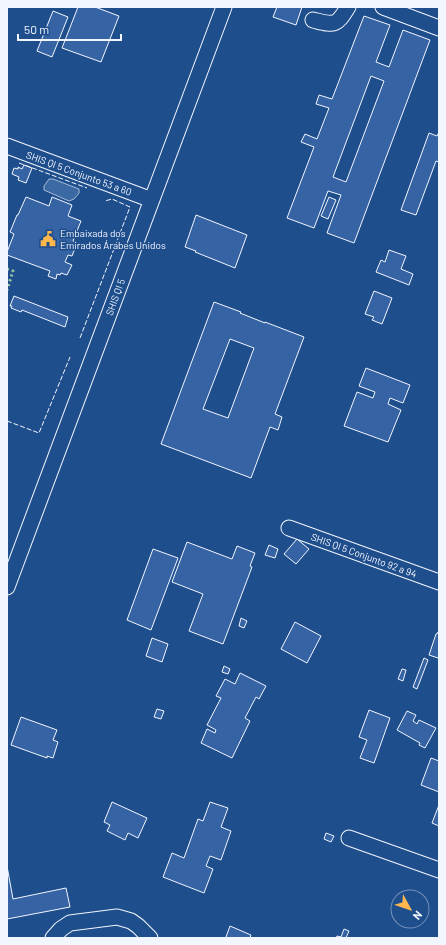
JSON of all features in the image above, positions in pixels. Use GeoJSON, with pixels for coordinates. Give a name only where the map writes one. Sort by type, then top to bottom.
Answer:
{"type":"FeatureCollection","features":[{"type":"Feature","properties":{"kind":"street","name":"SHIS QI 5"},"geometry":{"type":"LineString","coordinates":[[7,587],[224,7]]}},
{"type":"Feature","properties":{"kind":"street"},"geometry":{"type":"LineString","coordinates":[[313,20],[330,24],[338,22],[348,7]]}},
{"type":"Feature","properties":{"kind":"street"},"geometry":{"type":"LineString","coordinates":[[383,7],[438,24]]}},
{"type":"Feature","properties":{"kind":"street","name":"SHIS QI 5 Conjunto 53 a 60"},"geometry":{"type":"LineString","coordinates":[[7,146],[152,200]]}},
{"type":"Feature","properties":{"kind":"street","name":"SHIS QI 5 Conjunto 92 a 94"},"geometry":{"type":"LineString","coordinates":[[289,528],[439,582]]}},
{"type":"Feature","properties":{"kind":"street"},"geometry":{"type":"LineString","coordinates":[[349,838],[439,870]]}},
{"type":"Feature","properties":{"kind":"street"},"geometry":{"type":"LineString","coordinates":[[53,938],[61,929],[70,923],[117,917],[131,921],[150,938]]}},
{"type":"Feature","properties":{"kind":"water"},"geometry":{"type":"Polygon","coordinates":[[[49,179],[53,179],[79,189],[79,193],[74,199],[69,201],[44,190],[44,186],[49,179]]]}},
{"type":"Feature","properties":{"kind":"building"},"geometry":{"type":"Polygon","coordinates":[[[78,7],[95,7],[119,16],[101,62],[62,48],[78,7]]]}},
{"type":"Feature","properties":{"kind":"building"},"geometry":{"type":"Polygon","coordinates":[[[277,7],[302,7],[296,25],[273,17],[277,7]]]}},
{"type":"Feature","properties":{"kind":"building"},"geometry":{"type":"Polygon","coordinates":[[[53,11],[68,17],[52,57],[37,51],[53,11]]]}},
{"type":"Feature","properties":{"kind":"building"},"geometry":{"type":"Polygon","coordinates":[[[364,16],[390,25],[376,62],[389,67],[403,30],[430,40],[354,243],[327,233],[341,195],[328,191],[314,228],[287,218],[314,147],[301,142],[305,134],[317,139],[329,108],[316,104],[319,95],[332,99],[364,16]],[[371,76],[333,177],[346,182],[384,81],[371,76]]]}},
{"type":"Feature","properties":{"kind":"building"},"geometry":{"type":"Polygon","coordinates":[[[439,132],[439,162],[436,161],[416,215],[401,210],[429,133],[437,136],[439,132]]]}},
{"type":"Feature","properties":{"kind":"building"},"geometry":{"type":"Polygon","coordinates":[[[24,165],[32,168],[26,183],[18,180],[19,177],[12,174],[14,168],[18,169],[18,167],[22,169],[24,165]]]}},
{"type":"Feature","properties":{"kind":"building"},"geometry":{"type":"Polygon","coordinates":[[[26,197],[49,206],[52,197],[72,205],[68,216],[81,221],[73,241],[77,243],[72,256],[68,255],[65,262],[72,265],[67,275],[61,273],[60,275],[57,274],[56,279],[48,276],[50,271],[7,255],[14,234],[10,232],[26,197]]]}},
{"type":"Feature","properties":{"kind":"building"},"geometry":{"type":"Polygon","coordinates":[[[329,197],[336,200],[328,219],[321,216],[329,197]]]}},
{"type":"Feature","properties":{"kind":"building"},"geometry":{"type":"Polygon","coordinates":[[[196,215],[247,235],[235,268],[185,247],[196,215]]]}},
{"type":"Feature","properties":{"kind":"building"},"geometry":{"type":"Polygon","coordinates":[[[389,250],[406,256],[401,269],[413,274],[409,285],[376,272],[381,260],[385,262],[389,250]]]}},
{"type":"Feature","properties":{"kind":"building"},"geometry":{"type":"Polygon","coordinates":[[[374,291],[392,298],[382,324],[372,320],[374,317],[365,314],[374,291]]]}},
{"type":"Feature","properties":{"kind":"building"},"geometry":{"type":"Polygon","coordinates":[[[14,296],[68,317],[65,327],[22,310],[21,312],[11,308],[12,306],[10,306],[14,296]]]}},
{"type":"Feature","properties":{"kind":"building"},"geometry":{"type":"Polygon","coordinates":[[[214,302],[304,337],[275,414],[282,417],[278,430],[270,427],[251,478],[161,444],[214,302]],[[230,339],[203,409],[228,418],[254,348],[230,339]]]}},
{"type":"Feature","properties":{"kind":"building"},"geometry":{"type":"Polygon","coordinates":[[[366,368],[410,385],[403,403],[390,398],[388,404],[401,410],[388,442],[344,426],[357,392],[373,398],[375,392],[359,386],[366,368]]]}},
{"type":"Feature","properties":{"kind":"building"},"geometry":{"type":"Polygon","coordinates":[[[297,539],[309,549],[296,564],[284,554],[297,539]]]}},
{"type":"Feature","properties":{"kind":"building"},"geometry":{"type":"Polygon","coordinates":[[[187,542],[232,559],[237,546],[255,553],[250,566],[252,567],[223,644],[189,631],[203,594],[172,582],[187,542]]]}},
{"type":"Feature","properties":{"kind":"building"},"geometry":{"type":"Polygon","coordinates":[[[269,545],[278,549],[275,558],[265,555],[269,545]]]}},
{"type":"Feature","properties":{"kind":"building"},"geometry":{"type":"Polygon","coordinates":[[[153,549],[178,558],[151,630],[127,620],[153,549]]]}},
{"type":"Feature","properties":{"kind":"building"},"geometry":{"type":"Polygon","coordinates":[[[241,618],[247,621],[244,628],[239,626],[241,618]]]}},
{"type":"Feature","properties":{"kind":"building"},"geometry":{"type":"Polygon","coordinates":[[[295,622],[321,636],[307,663],[281,649],[295,622]]]}},
{"type":"Feature","properties":{"kind":"building"},"geometry":{"type":"Polygon","coordinates":[[[438,632],[439,656],[438,658],[429,655],[438,632]]]}},
{"type":"Feature","properties":{"kind":"building"},"geometry":{"type":"Polygon","coordinates":[[[152,638],[168,644],[162,662],[146,656],[152,638]]]}},
{"type":"Feature","properties":{"kind":"building"},"geometry":{"type":"Polygon","coordinates":[[[424,658],[428,660],[417,689],[413,687],[424,658]]]}},
{"type":"Feature","properties":{"kind":"building"},"geometry":{"type":"Polygon","coordinates":[[[224,666],[230,669],[228,674],[222,672],[224,666]]]}},
{"type":"Feature","properties":{"kind":"building"},"geometry":{"type":"Polygon","coordinates":[[[402,669],[406,670],[403,681],[398,679],[402,669]]]}},
{"type":"Feature","properties":{"kind":"building"},"geometry":{"type":"Polygon","coordinates":[[[240,673],[266,686],[259,699],[256,697],[245,718],[250,721],[232,758],[201,743],[207,729],[215,733],[216,730],[207,725],[221,698],[216,696],[225,679],[235,684],[240,673]]]}},
{"type":"Feature","properties":{"kind":"building"},"geometry":{"type":"Polygon","coordinates":[[[157,709],[164,711],[161,719],[154,717],[157,709]]]}},
{"type":"Feature","properties":{"kind":"building"},"geometry":{"type":"Polygon","coordinates":[[[369,710],[390,718],[374,763],[360,758],[367,740],[359,737],[369,710]]]}},
{"type":"Feature","properties":{"kind":"building"},"geometry":{"type":"Polygon","coordinates":[[[407,711],[416,715],[413,721],[417,724],[419,720],[436,728],[425,748],[419,745],[420,743],[397,730],[407,711]]]}},
{"type":"Feature","properties":{"kind":"building"},"geometry":{"type":"Polygon","coordinates":[[[21,717],[57,730],[53,740],[58,742],[53,758],[47,756],[47,758],[11,745],[21,717]]]}},
{"type":"Feature","properties":{"kind":"building"},"geometry":{"type":"Polygon","coordinates":[[[431,758],[439,761],[439,792],[421,785],[431,758]]]}},
{"type":"Feature","properties":{"kind":"building"},"geometry":{"type":"Polygon","coordinates":[[[112,802],[147,818],[138,838],[128,833],[125,840],[107,831],[110,825],[104,822],[112,802]]]}},
{"type":"Feature","properties":{"kind":"building"},"geometry":{"type":"Polygon","coordinates":[[[210,802],[228,808],[221,827],[231,831],[221,860],[210,856],[206,866],[213,869],[204,893],[163,877],[172,853],[184,858],[198,819],[203,821],[210,802]]]}},
{"type":"Feature","properties":{"kind":"building"},"geometry":{"type":"Polygon","coordinates":[[[439,805],[439,826],[432,823],[439,805]]]}},
{"type":"Feature","properties":{"kind":"building"},"geometry":{"type":"Polygon","coordinates":[[[326,833],[334,836],[331,842],[324,839],[326,833]]]}},
{"type":"Feature","properties":{"kind":"building"},"geometry":{"type":"Polygon","coordinates":[[[7,866],[13,899],[66,888],[70,907],[7,919],[7,866]]]}},
{"type":"Feature","properties":{"kind":"building"},"geometry":{"type":"Polygon","coordinates":[[[230,926],[251,935],[250,938],[226,937],[230,926]]]}},
{"type":"Feature","properties":{"kind":"building"},"geometry":{"type":"Polygon","coordinates":[[[344,929],[349,931],[346,938],[336,938],[337,936],[341,937],[344,929]]]}},
{"type":"Feature","properties":{"kind":"hedge"},"geometry":{"type":"LineString","coordinates":[[7,269],[13,271],[7,290]]}},
{"type":"Feature","properties":{"kind":"fence"},"geometry":{"type":"LineString","coordinates":[[19,163],[87,188]]}},
{"type":"Feature","properties":{"kind":"fence"},"geometry":{"type":"LineString","coordinates":[[80,338],[130,207],[112,199],[105,201]]}},
{"type":"Feature","properties":{"kind":"fence"},"geometry":{"type":"LineString","coordinates":[[7,421],[39,433],[70,357]]}},
{"type":"Feature","properties":{"kind":"place","name":"Embaixada dos Emirados Árabes Unidos"},"geometry":{"type":"Point","coordinates":[48,239]}}]}
